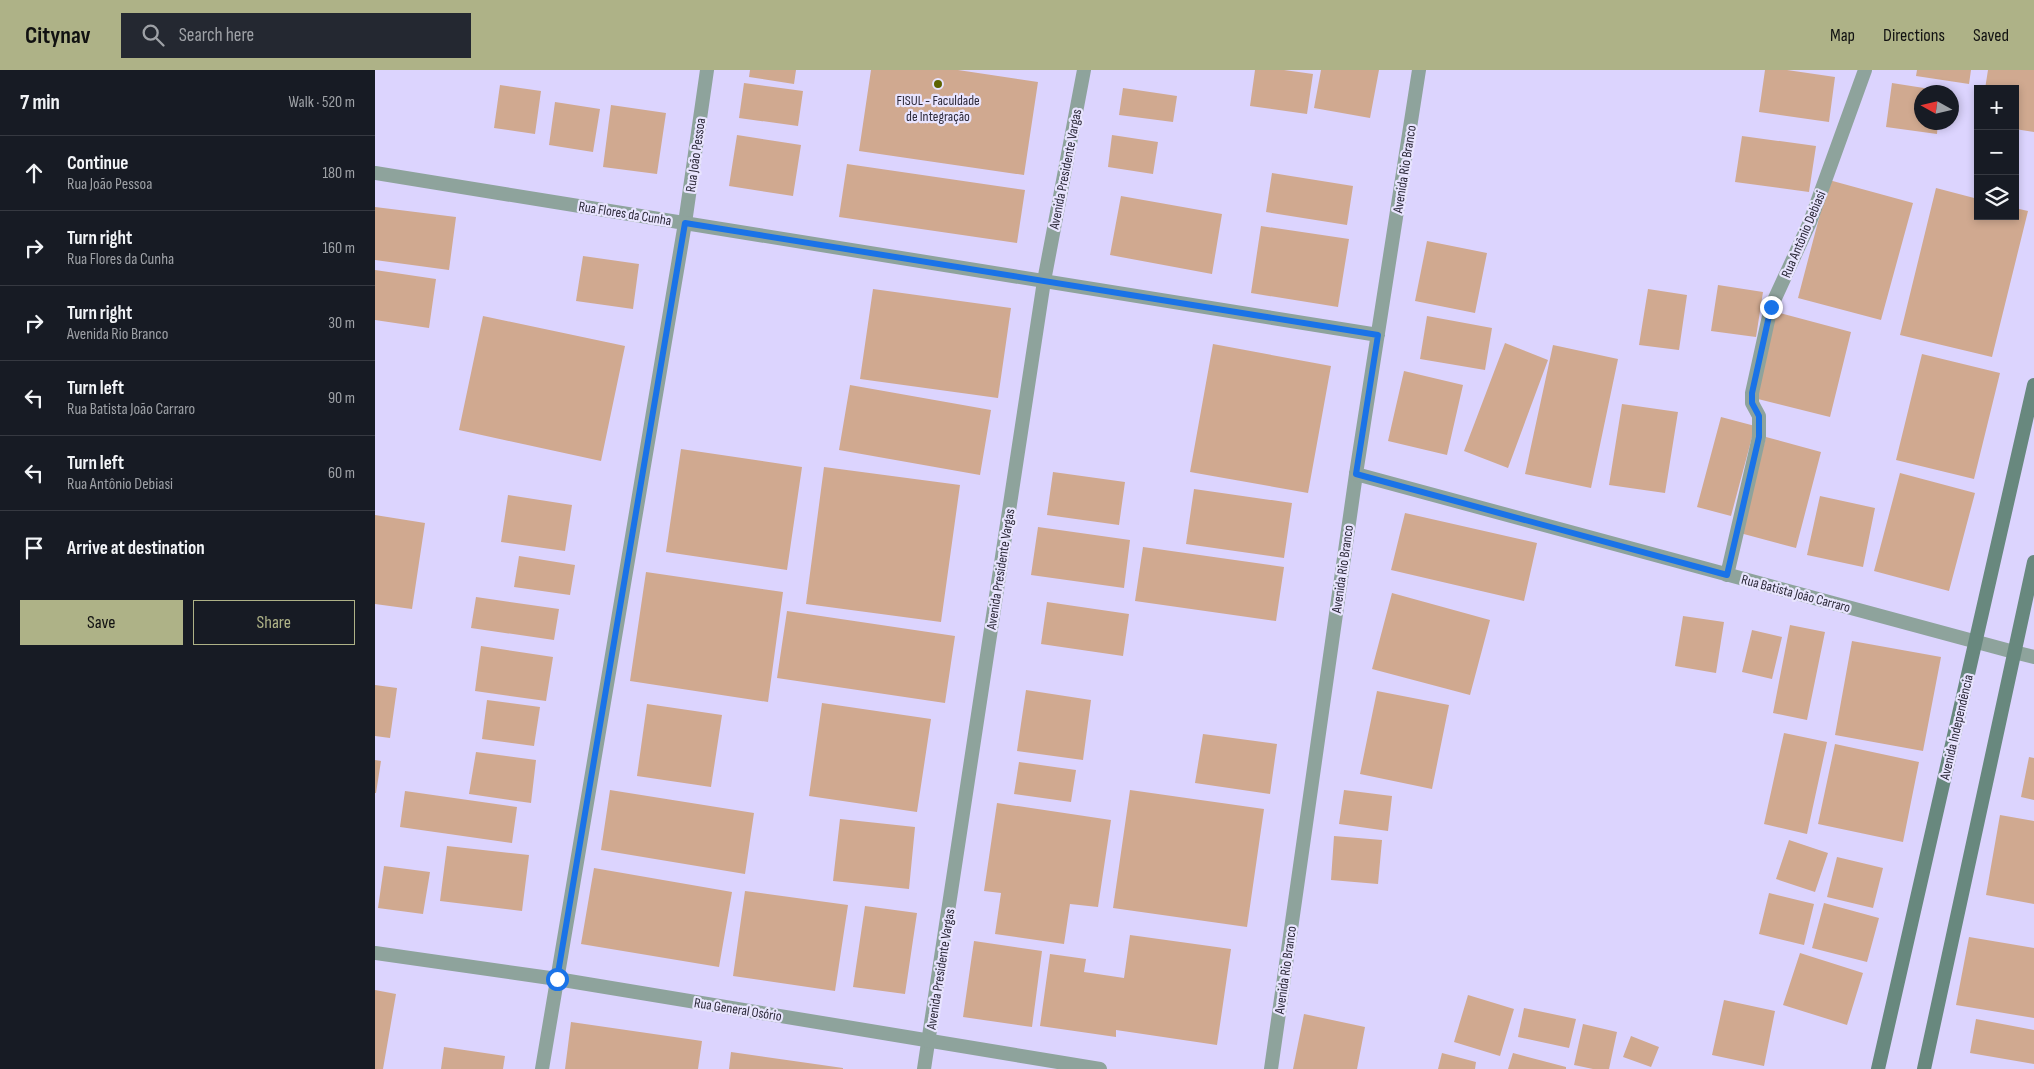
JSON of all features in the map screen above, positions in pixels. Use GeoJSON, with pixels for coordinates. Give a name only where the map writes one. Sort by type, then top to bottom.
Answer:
{"type":"FeatureCollection","features":[{"type":"Feature","properties":{"kind":"main road","name":"Avenida Independência"},"geometry":{"type":"LineString","coordinates":[[1878,1069],[2034,385]]}},
{"type":"Feature","properties":{"kind":"main road"},"geometry":{"type":"LineString","coordinates":[[1924,1069],[2034,562]]}},
{"type":"Feature","properties":{"kind":"street","name":"Rua João Pessoa"},"geometry":{"type":"LineString","coordinates":[[542,1069],[685,223],[707,70]]}},
{"type":"Feature","properties":{"kind":"street","name":"Avenida Presidente Vargas"},"geometry":{"type":"LineString","coordinates":[[924,1069],[1044,281],[1084,70]]}},
{"type":"Feature","properties":{"kind":"street","name":"Avenida Rio Branco"},"geometry":{"type":"LineString","coordinates":[[1271,1069],[1356,474],[1419,70]]}},
{"type":"Feature","properties":{"kind":"street","name":"Rua Antônio Debiasi"},"geometry":{"type":"LineString","coordinates":[[1727,575],[1759,437],[1759,416],[1752,403],[1752,393],[1771,307],[1810,222],[1865,70]]}},
{"type":"Feature","properties":{"kind":"street","name":"Rua Flores da Cunha"},"geometry":{"type":"LineString","coordinates":[[375,173],[1378,335]]}},
{"type":"Feature","properties":{"kind":"street","name":"Rua Batista João Carraro"},"geometry":{"type":"LineString","coordinates":[[1356,474],[2034,657]]}},
{"type":"Feature","properties":{"kind":"street","name":"Rua General Osório"},"geometry":{"type":"LineString","coordinates":[[375,953],[557,979],[1101,1069]]}},
{"type":"Feature","properties":{"kind":"building"},"geometry":{"type":"Polygon","coordinates":[[[750,70],[796,70],[794,84],[749,77],[750,70]]]}},
{"type":"Feature","properties":{"kind":"building"},"geometry":{"type":"Polygon","coordinates":[[[871,70],[958,70],[1038,82],[1024,175],[859,151],[871,70]]]}},
{"type":"Feature","properties":{"kind":"building"},"geometry":{"type":"Polygon","coordinates":[[[1255,70],[1284,70],[1313,74],[1307,114],[1250,106],[1255,70]]]}},
{"type":"Feature","properties":{"kind":"building"},"geometry":{"type":"Polygon","coordinates":[[[1321,70],[1379,70],[1370,118],[1314,108],[1321,70]]]}},
{"type":"Feature","properties":{"kind":"building"},"geometry":{"type":"Polygon","coordinates":[[[1765,70],[1787,70],[1835,77],[1829,122],[1759,112],[1765,70]]]}},
{"type":"Feature","properties":{"kind":"building"},"geometry":{"type":"Polygon","coordinates":[[[1917,70],[1971,70],[1969,84],[1916,76],[1917,70]]]}},
{"type":"Feature","properties":{"kind":"building"},"geometry":{"type":"Polygon","coordinates":[[[1988,70],[2034,70],[2034,132],[2019,130],[2019,85],[1986,85],[1988,70]]]}},
{"type":"Feature","properties":{"kind":"building"},"geometry":{"type":"Polygon","coordinates":[[[744,83],[803,91],[798,126],[739,118],[744,83]]]}},
{"type":"Feature","properties":{"kind":"building"},"geometry":{"type":"Polygon","coordinates":[[[1892,83],[1914,86],[1914,130],[1937,130],[1937,134],[1886,127],[1892,83]]]}},
{"type":"Feature","properties":{"kind":"building"},"geometry":{"type":"Polygon","coordinates":[[[500,85],[541,91],[535,134],[494,128],[500,85]]]}},
{"type":"Feature","properties":{"kind":"building"},"geometry":{"type":"Polygon","coordinates":[[[1123,88],[1177,96],[1173,122],[1119,115],[1123,88]]]}},
{"type":"Feature","properties":{"kind":"building"},"geometry":{"type":"Polygon","coordinates":[[[555,102],[600,109],[593,152],[549,145],[555,102]]]}},
{"type":"Feature","properties":{"kind":"building"},"geometry":{"type":"Polygon","coordinates":[[[611,105],[666,113],[657,174],[603,167],[611,105]]]}},
{"type":"Feature","properties":{"kind":"building"},"geometry":{"type":"Polygon","coordinates":[[[737,135],[801,145],[793,196],[729,186],[737,135]]]}},
{"type":"Feature","properties":{"kind":"building"},"geometry":{"type":"Polygon","coordinates":[[[1112,135],[1158,142],[1153,174],[1108,167],[1112,135]]]}},
{"type":"Feature","properties":{"kind":"building"},"geometry":{"type":"Polygon","coordinates":[[[1742,136],[1816,146],[1809,192],[1735,182],[1742,136]]]}},
{"type":"Feature","properties":{"kind":"building"},"geometry":{"type":"Polygon","coordinates":[[[847,164],[1025,190],[1017,243],[839,217],[847,164]]]}},
{"type":"Feature","properties":{"kind":"building"},"geometry":{"type":"Polygon","coordinates":[[[1272,173],[1353,186],[1347,225],[1266,212],[1272,173]]]}},
{"type":"Feature","properties":{"kind":"building"},"geometry":{"type":"Polygon","coordinates":[[[1829,180],[1913,203],[1881,320],[1798,298],[1829,180]]]}},
{"type":"Feature","properties":{"kind":"building"},"geometry":{"type":"Polygon","coordinates":[[[1936,188],[1974,198],[1974,220],[2019,220],[2019,209],[2028,211],[1992,357],[1900,335],[1936,188]]]}},
{"type":"Feature","properties":{"kind":"building"},"geometry":{"type":"Polygon","coordinates":[[[1121,196],[1222,214],[1212,274],[1110,255],[1121,196]]]}},
{"type":"Feature","properties":{"kind":"building"},"geometry":{"type":"Polygon","coordinates":[[[375,207],[456,217],[449,270],[375,260],[375,207]]]}},
{"type":"Feature","properties":{"kind":"building"},"geometry":{"type":"Polygon","coordinates":[[[1261,226],[1349,239],[1338,307],[1251,293],[1261,226]]]}},
{"type":"Feature","properties":{"kind":"building"},"geometry":{"type":"Polygon","coordinates":[[[1427,241],[1487,253],[1475,313],[1415,301],[1427,241]]]}},
{"type":"Feature","properties":{"kind":"building"},"geometry":{"type":"Polygon","coordinates":[[[583,256],[639,264],[633,309],[576,301],[583,256]]]}},
{"type":"Feature","properties":{"kind":"building"},"geometry":{"type":"Polygon","coordinates":[[[375,270],[436,279],[429,328],[375,320],[375,270]]]}},
{"type":"Feature","properties":{"kind":"building"},"geometry":{"type":"Polygon","coordinates":[[[1718,285],[1763,292],[1756,337],[1711,331],[1718,285]]]}},
{"type":"Feature","properties":{"kind":"building"},"geometry":{"type":"Polygon","coordinates":[[[873,289],[1011,308],[998,398],[860,379],[873,289]]]}},
{"type":"Feature","properties":{"kind":"building"},"geometry":{"type":"Polygon","coordinates":[[[1648,289],[1687,295],[1679,350],[1639,345],[1648,289]]]}},
{"type":"Feature","properties":{"kind":"building"},"geometry":{"type":"Polygon","coordinates":[[[1776,312],[1851,332],[1830,417],[1754,398],[1776,312]]]}},
{"type":"Feature","properties":{"kind":"building"},"geometry":{"type":"Polygon","coordinates":[[[483,316],[625,346],[601,461],[459,430],[483,316]]]}},
{"type":"Feature","properties":{"kind":"building"},"geometry":{"type":"Polygon","coordinates":[[[1427,316],[1492,328],[1485,370],[1420,359],[1427,316]]]}},
{"type":"Feature","properties":{"kind":"building"},"geometry":{"type":"Polygon","coordinates":[[[1505,343],[1548,360],[1508,468],[1464,451],[1505,343]]]}},
{"type":"Feature","properties":{"kind":"building"},"geometry":{"type":"Polygon","coordinates":[[[1213,344],[1331,366],[1308,493],[1190,472],[1213,344]]]}},
{"type":"Feature","properties":{"kind":"building"},"geometry":{"type":"Polygon","coordinates":[[[1553,345],[1618,359],[1591,488],[1525,474],[1553,345]]]}},
{"type":"Feature","properties":{"kind":"building"},"geometry":{"type":"Polygon","coordinates":[[[1922,354],[2000,373],[1974,479],[1896,460],[1922,354]]]}},
{"type":"Feature","properties":{"kind":"building"},"geometry":{"type":"Polygon","coordinates":[[[1404,371],[1463,385],[1447,455],[1388,441],[1404,371]]]}},
{"type":"Feature","properties":{"kind":"building"},"geometry":{"type":"Polygon","coordinates":[[[850,385],[991,410],[980,475],[839,450],[850,385]]]}},
{"type":"Feature","properties":{"kind":"building"},"geometry":{"type":"Polygon","coordinates":[[[1622,404],[1678,412],[1665,493],[1609,485],[1622,404]]]}},
{"type":"Feature","properties":{"kind":"building"},"geometry":{"type":"Polygon","coordinates":[[[1721,417],[1755,426],[1731,516],[1697,507],[1721,417]]]}},
{"type":"Feature","properties":{"kind":"building"},"geometry":{"type":"Polygon","coordinates":[[[1766,437],[1821,452],[1796,548],[1740,533],[1766,437]]]}},
{"type":"Feature","properties":{"kind":"building"},"geometry":{"type":"Polygon","coordinates":[[[681,449],[802,467],[787,570],[666,552],[681,449]]]}},
{"type":"Feature","properties":{"kind":"building"},"geometry":{"type":"Polygon","coordinates":[[[824,467],[960,485],[941,622],[806,604],[824,467]]]}},
{"type":"Feature","properties":{"kind":"building"},"geometry":{"type":"Polygon","coordinates":[[[1053,472],[1125,482],[1119,525],[1047,515],[1053,472]]]}},
{"type":"Feature","properties":{"kind":"building"},"geometry":{"type":"Polygon","coordinates":[[[1900,473],[1975,493],[1949,591],[1874,571],[1900,473]]]}},
{"type":"Feature","properties":{"kind":"building"},"geometry":{"type":"Polygon","coordinates":[[[1194,489],[1292,503],[1284,558],[1186,544],[1194,489]]]}},
{"type":"Feature","properties":{"kind":"building"},"geometry":{"type":"Polygon","coordinates":[[[508,495],[572,505],[565,551],[501,542],[508,495]]]}},
{"type":"Feature","properties":{"kind":"building"},"geometry":{"type":"Polygon","coordinates":[[[1820,496],[1875,508],[1863,567],[1807,555],[1820,496]]]}},
{"type":"Feature","properties":{"kind":"building"},"geometry":{"type":"Polygon","coordinates":[[[1405,513],[1537,543],[1524,601],[1391,570],[1405,513]]]}},
{"type":"Feature","properties":{"kind":"building"},"geometry":{"type":"Polygon","coordinates":[[[375,515],[425,523],[412,609],[375,604],[375,515]]]}},
{"type":"Feature","properties":{"kind":"building"},"geometry":{"type":"Polygon","coordinates":[[[1038,527],[1130,540],[1124,588],[1031,575],[1038,527]]]}},
{"type":"Feature","properties":{"kind":"building"},"geometry":{"type":"Polygon","coordinates":[[[1143,547],[1284,567],[1276,621],[1135,601],[1143,547]]]}},
{"type":"Feature","properties":{"kind":"building"},"geometry":{"type":"Polygon","coordinates":[[[519,556],[575,565],[570,595],[514,587],[519,556]]]}},
{"type":"Feature","properties":{"kind":"building"},"geometry":{"type":"Polygon","coordinates":[[[646,572],[783,592],[768,702],[630,681],[646,572]]]}},
{"type":"Feature","properties":{"kind":"building"},"geometry":{"type":"Polygon","coordinates":[[[1392,593],[1490,620],[1470,695],[1372,669],[1392,593]]]}},
{"type":"Feature","properties":{"kind":"building"},"geometry":{"type":"Polygon","coordinates":[[[476,597],[559,609],[554,640],[471,628],[476,597]]]}},
{"type":"Feature","properties":{"kind":"building"},"geometry":{"type":"Polygon","coordinates":[[[1047,602],[1129,614],[1123,656],[1041,644],[1047,602]]]}},
{"type":"Feature","properties":{"kind":"building"},"geometry":{"type":"Polygon","coordinates":[[[787,611],[955,636],[945,703],[777,678],[787,611]]]}},
{"type":"Feature","properties":{"kind":"building"},"geometry":{"type":"Polygon","coordinates":[[[1683,616],[1724,622],[1716,673],[1675,666],[1683,616]]]}},
{"type":"Feature","properties":{"kind":"building"},"geometry":{"type":"Polygon","coordinates":[[[1790,625],[1825,632],[1807,720],[1773,713],[1790,625]]]}},
{"type":"Feature","properties":{"kind":"building"},"geometry":{"type":"Polygon","coordinates":[[[1752,630],[1782,637],[1772,679],[1742,672],[1752,630]]]}},
{"type":"Feature","properties":{"kind":"building"},"geometry":{"type":"Polygon","coordinates":[[[1852,641],[1941,657],[1923,751],[1835,735],[1852,641]]]}},
{"type":"Feature","properties":{"kind":"building"},"geometry":{"type":"Polygon","coordinates":[[[481,646],[553,657],[546,701],[475,691],[481,646]]]}},
{"type":"Feature","properties":{"kind":"building"},"geometry":{"type":"Polygon","coordinates":[[[375,685],[397,688],[390,738],[375,736],[375,685]]]}},
{"type":"Feature","properties":{"kind":"building"},"geometry":{"type":"Polygon","coordinates":[[[1026,690],[1091,700],[1083,760],[1017,751],[1026,690]]]}},
{"type":"Feature","properties":{"kind":"building"},"geometry":{"type":"Polygon","coordinates":[[[1377,691],[1449,705],[1432,789],[1360,774],[1377,691]]]}},
{"type":"Feature","properties":{"kind":"building"},"geometry":{"type":"Polygon","coordinates":[[[487,700],[540,707],[534,746],[482,739],[487,700]]]}},
{"type":"Feature","properties":{"kind":"building"},"geometry":{"type":"Polygon","coordinates":[[[822,703],[931,719],[917,812],[809,796],[822,703]]]}},
{"type":"Feature","properties":{"kind":"building"},"geometry":{"type":"Polygon","coordinates":[[[647,704],[722,715],[711,787],[637,776],[647,704]]]}},
{"type":"Feature","properties":{"kind":"building"},"geometry":{"type":"Polygon","coordinates":[[[1784,733],[1827,742],[1807,834],[1764,824],[1784,733]]]}},
{"type":"Feature","properties":{"kind":"building"},"geometry":{"type":"Polygon","coordinates":[[[1203,734],[1277,744],[1270,794],[1195,783],[1203,734]]]}},
{"type":"Feature","properties":{"kind":"building"},"geometry":{"type":"Polygon","coordinates":[[[1835,744],[1919,762],[1903,842],[1818,824],[1835,744]]]}},
{"type":"Feature","properties":{"kind":"building"},"geometry":{"type":"Polygon","coordinates":[[[476,752],[536,760],[531,803],[469,794],[476,752]]]}},
{"type":"Feature","properties":{"kind":"building"},"geometry":{"type":"Polygon","coordinates":[[[2029,757],[2034,758],[2034,800],[2021,797],[2029,757]]]}},
{"type":"Feature","properties":{"kind":"building"},"geometry":{"type":"Polygon","coordinates":[[[375,760],[381,761],[376,793],[375,793],[375,760]]]}},
{"type":"Feature","properties":{"kind":"building"},"geometry":{"type":"Polygon","coordinates":[[[1019,762],[1076,770],[1071,802],[1014,794],[1019,762]]]}},
{"type":"Feature","properties":{"kind":"building"},"geometry":{"type":"Polygon","coordinates":[[[610,790],[754,813],[745,874],[601,850],[610,790]]]}},
{"type":"Feature","properties":{"kind":"building"},"geometry":{"type":"Polygon","coordinates":[[[1130,790],[1264,809],[1247,927],[1113,908],[1130,790]]]}},
{"type":"Feature","properties":{"kind":"building"},"geometry":{"type":"Polygon","coordinates":[[[1344,790],[1392,796],[1388,831],[1339,824],[1344,790]]]}},
{"type":"Feature","properties":{"kind":"building"},"geometry":{"type":"Polygon","coordinates":[[[405,791],[517,807],[512,843],[400,827],[405,791]]]}},
{"type":"Feature","properties":{"kind":"building"},"geometry":{"type":"Polygon","coordinates":[[[997,803],[1111,820],[1098,907],[1070,904],[1064,944],[995,934],[1001,893],[984,891],[997,803]]]}},
{"type":"Feature","properties":{"kind":"building"},"geometry":{"type":"Polygon","coordinates":[[[2000,815],[2034,821],[2034,904],[1986,895],[2000,815]]]}},
{"type":"Feature","properties":{"kind":"building"},"geometry":{"type":"Polygon","coordinates":[[[840,819],[915,827],[909,889],[833,881],[840,819]]]}},
{"type":"Feature","properties":{"kind":"building"},"geometry":{"type":"Polygon","coordinates":[[[1334,836],[1382,840],[1378,884],[1331,880],[1334,836]]]}},
{"type":"Feature","properties":{"kind":"building"},"geometry":{"type":"Polygon","coordinates":[[[1789,840],[1828,853],[1815,892],[1776,879],[1789,840]]]}},
{"type":"Feature","properties":{"kind":"building"},"geometry":{"type":"Polygon","coordinates":[[[447,846],[529,855],[522,911],[440,901],[447,846]]]}},
{"type":"Feature","properties":{"kind":"building"},"geometry":{"type":"Polygon","coordinates":[[[1837,857],[1883,868],[1873,908],[1827,897],[1837,857]]]}},
{"type":"Feature","properties":{"kind":"building"},"geometry":{"type":"Polygon","coordinates":[[[384,866],[430,872],[423,914],[378,908],[384,866]]]}},
{"type":"Feature","properties":{"kind":"building"},"geometry":{"type":"Polygon","coordinates":[[[594,868],[732,892],[719,967],[581,944],[594,868]]]}},
{"type":"Feature","properties":{"kind":"building"},"geometry":{"type":"Polygon","coordinates":[[[745,891],[848,905],[835,991],[733,976],[745,891]]]}},
{"type":"Feature","properties":{"kind":"building"},"geometry":{"type":"Polygon","coordinates":[[[1769,893],[1814,904],[1804,945],[1759,934],[1769,893]]]}},
{"type":"Feature","properties":{"kind":"building"},"geometry":{"type":"Polygon","coordinates":[[[1824,903],[1879,918],[1867,962],[1812,948],[1824,903]]]}},
{"type":"Feature","properties":{"kind":"building"},"geometry":{"type":"Polygon","coordinates":[[[865,906],[917,913],[905,994],[853,987],[865,906]]]}},
{"type":"Feature","properties":{"kind":"building"},"geometry":{"type":"Polygon","coordinates":[[[1130,935],[1231,949],[1217,1045],[1116,1030],[1116,1037],[1040,1026],[1050,954],[1086,959],[1084,972],[1124,978],[1130,935]]]}},
{"type":"Feature","properties":{"kind":"building"},"geometry":{"type":"Polygon","coordinates":[[[1969,937],[2034,948],[2034,1018],[1956,1005],[1969,937]]]}},
{"type":"Feature","properties":{"kind":"building"},"geometry":{"type":"Polygon","coordinates":[[[974,941],[1042,951],[1032,1027],[963,1017],[974,941]]]}},
{"type":"Feature","properties":{"kind":"building"},"geometry":{"type":"Polygon","coordinates":[[[1800,953],[1863,973],[1847,1025],[1783,1005],[1800,953]]]}},
{"type":"Feature","properties":{"kind":"building"},"geometry":{"type":"Polygon","coordinates":[[[375,990],[396,994],[383,1069],[375,1069],[375,990]]]}},
{"type":"Feature","properties":{"kind":"building"},"geometry":{"type":"Polygon","coordinates":[[[1468,995],[1514,1009],[1500,1056],[1454,1042],[1468,995]]]}},
{"type":"Feature","properties":{"kind":"building"},"geometry":{"type":"Polygon","coordinates":[[[1724,1000],[1775,1011],[1764,1066],[1712,1055],[1724,1000]]]}},
{"type":"Feature","properties":{"kind":"building"},"geometry":{"type":"Polygon","coordinates":[[[1524,1008],[1576,1019],[1569,1048],[1518,1037],[1524,1008]]]}},
{"type":"Feature","properties":{"kind":"building"},"geometry":{"type":"Polygon","coordinates":[[[1304,1014],[1365,1027],[1357,1069],[1293,1069],[1304,1014]]]}},
{"type":"Feature","properties":{"kind":"building"},"geometry":{"type":"Polygon","coordinates":[[[1976,1019],[2034,1030],[2034,1064],[1970,1053],[1976,1019]]]}},
{"type":"Feature","properties":{"kind":"building"},"geometry":{"type":"Polygon","coordinates":[[[571,1022],[702,1041],[698,1069],[565,1069],[571,1022]]]}},
{"type":"Feature","properties":{"kind":"building"},"geometry":{"type":"Polygon","coordinates":[[[1583,1024],[1617,1032],[1609,1069],[1593,1069],[1574,1065],[1583,1024]]]}},
{"type":"Feature","properties":{"kind":"building"},"geometry":{"type":"Polygon","coordinates":[[[1631,1036],[1659,1047],[1651,1067],[1623,1057],[1631,1036]]]}},
{"type":"Feature","properties":{"kind":"building"},"geometry":{"type":"Polygon","coordinates":[[[444,1047],[505,1056],[503,1069],[441,1069],[444,1047]]]}},
{"type":"Feature","properties":{"kind":"building"},"geometry":{"type":"Polygon","coordinates":[[[731,1052],[843,1068],[843,1069],[729,1069],[731,1052]]]}},
{"type":"Feature","properties":{"kind":"building"},"geometry":{"type":"Polygon","coordinates":[[[1442,1053],[1476,1062],[1475,1069],[1438,1069],[1442,1053]]]}},
{"type":"Feature","properties":{"kind":"building"},"geometry":{"type":"Polygon","coordinates":[[[1513,1053],[1566,1067],[1566,1069],[1508,1069],[1513,1053]]]}},
{"type":"Feature","properties":{"kind":"place","name":"FISUL - Faculdade de Integração"},"geometry":{"type":"Point","coordinates":[938,84]}},
{"type":"Feature","properties":{"kind":"route"},"geometry":{"type":"LineString","coordinates":[[557,979],[685,223],[1378,335],[1356,474],[1727,575],[1759,437],[1759,416],[1752,403],[1752,393],[1771,307]]}}]}
